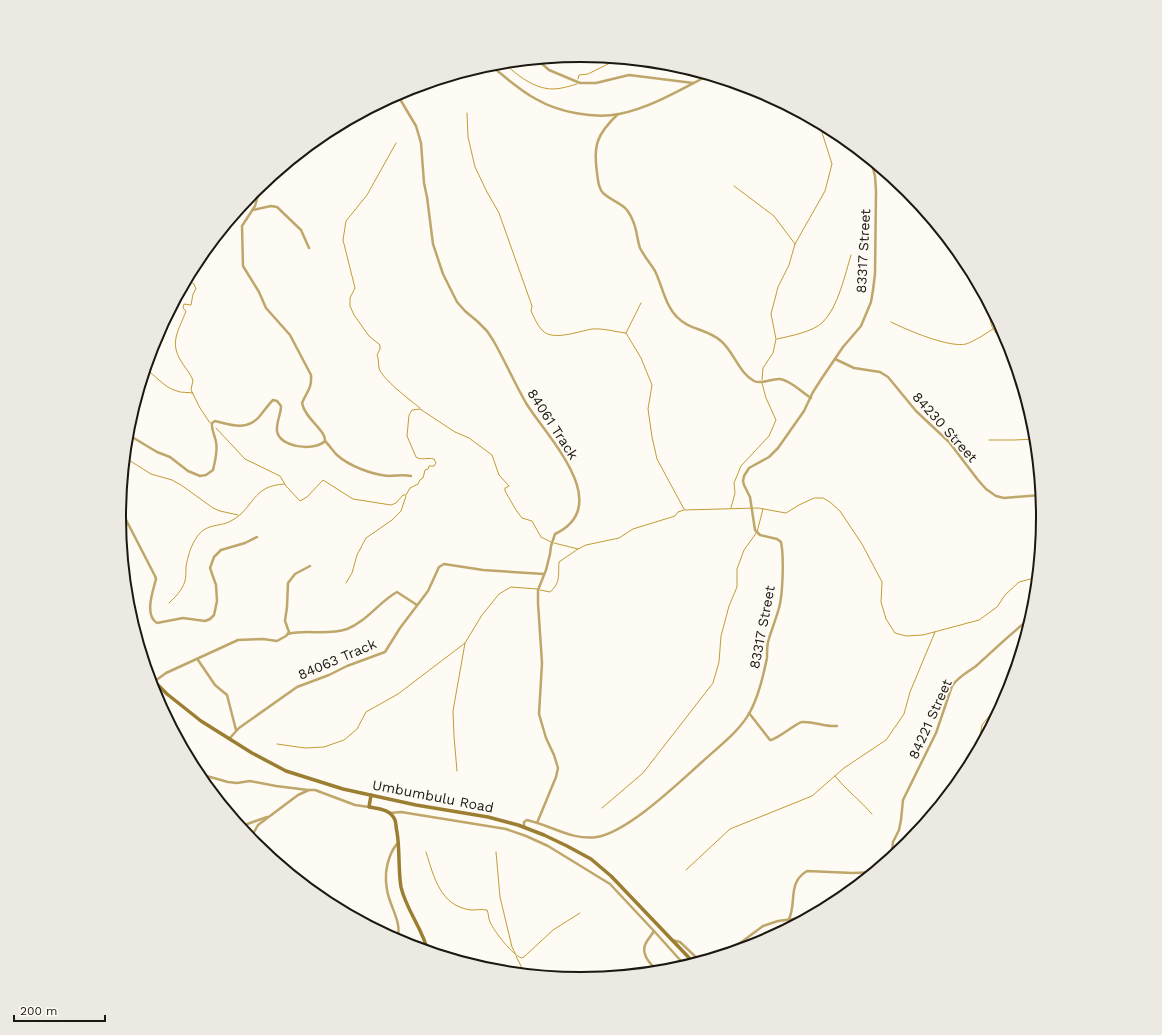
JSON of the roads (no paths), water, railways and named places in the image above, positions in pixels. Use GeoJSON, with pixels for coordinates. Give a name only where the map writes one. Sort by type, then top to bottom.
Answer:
{"type":"FeatureCollection","features":[{"type":"Feature","properties":{"kind":"main road","name":"Umbumbulu Road"},"geometry":{"type":"LineString","coordinates":[[157,685],[200,721],[286,771],[332,786],[371,795],[416,805],[488,817],[524,827],[555,840],[591,859],[615,880],[690,959]]}},
{"type":"Feature","properties":{"kind":"main road"},"geometry":{"type":"LineString","coordinates":[[371,795],[369,807],[384,810],[395,820],[402,888],[408,906],[423,935],[426,945]]}},
{"type":"Feature","properties":{"kind":"street"},"geometry":{"type":"LineString","coordinates":[[542,64],[549,70],[580,83],[596,83],[629,75],[693,83]]}},
{"type":"Feature","properties":{"kind":"street"},"geometry":{"type":"LineString","coordinates":[[497,70],[536,100],[573,113],[595,115],[618,114],[650,104],[702,79]]}},
{"type":"Feature","properties":{"kind":"street","name":"84061 Track"},"geometry":{"type":"LineString","coordinates":[[400,100],[416,126],[421,143],[424,184],[428,197],[432,236],[437,258],[443,274],[457,302],[477,321],[493,340],[526,403],[549,437],[561,451],[574,475],[580,501],[573,521],[567,527],[555,534],[538,590],[542,663],[539,714],[546,738],[558,768],[556,777],[537,823]]}},
{"type":"Feature","properties":{"kind":"street"},"geometry":{"type":"LineString","coordinates":[[618,114],[606,125],[596,148],[596,165],[600,189],[605,195],[626,209],[634,224],[640,246],[654,269],[674,313],[681,321],[700,329],[721,341],[727,347],[747,376],[754,381],[762,382],[781,379],[788,382],[811,398]]}},
{"type":"Feature","properties":{"kind":"street","name":"83317 Street"},"geometry":{"type":"LineString","coordinates":[[537,823],[563,832],[588,838],[599,836],[620,828],[647,809],[690,773],[742,725],[749,713],[764,674],[768,643],[780,606],[783,555],[781,542],[777,539],[760,535],[756,530],[750,497],[743,481],[749,468],[769,457],[800,418],[817,385],[861,326],[874,290],[876,251],[876,192],[874,169]]}},
{"type":"Feature","properties":{"kind":"street"},"geometry":{"type":"LineString","coordinates":[[258,196],[255,206],[242,226],[243,266],[259,292],[266,308],[290,335],[311,375],[312,383],[310,390],[302,403],[303,409],[313,423],[324,434],[325,441],[338,455],[360,469],[390,476],[401,474],[411,476]]}},
{"type":"Feature","properties":{"kind":"street"},"geometry":{"type":"LineString","coordinates":[[252,210],[272,206],[280,210],[301,230],[309,248]]}},
{"type":"Feature","properties":{"kind":"street","name":"84230 Street"},"geometry":{"type":"LineString","coordinates":[[835,359],[854,368],[880,372],[888,377],[916,411],[949,442],[986,489],[996,496],[1004,498],[1036,495]]}},
{"type":"Feature","properties":{"kind":"street"},"geometry":{"type":"LineString","coordinates":[[133,437],[157,452],[170,456],[188,471],[200,476],[206,475],[213,470],[216,457],[216,442],[212,423],[215,421],[236,426],[247,426],[259,417],[273,400],[277,401],[281,406],[277,431],[283,440],[298,447],[304,448],[317,446],[325,441]]}},
{"type":"Feature","properties":{"kind":"street"},"geometry":{"type":"LineString","coordinates":[[126,520],[156,579],[150,601],[152,617],[157,624],[183,618],[205,621],[210,619],[214,615],[217,601],[216,585],[210,568],[214,557],[221,550],[245,543],[257,537]]}},
{"type":"Feature","properties":{"kind":"street","name":"84063 Track"},"geometry":{"type":"LineString","coordinates":[[229,739],[236,730],[297,687],[385,652],[400,628],[428,591],[439,567],[444,564],[483,570],[544,574]]}},
{"type":"Feature","properties":{"kind":"street"},"geometry":{"type":"LineString","coordinates":[[288,634],[289,632],[285,621],[288,584],[295,574],[310,566]]}},
{"type":"Feature","properties":{"kind":"street"},"geometry":{"type":"LineString","coordinates":[[156,681],[166,673],[198,660],[238,640],[263,639],[277,641],[288,634],[303,631],[325,634],[349,628],[397,592],[417,605]]}},
{"type":"Feature","properties":{"kind":"street","name":"84221 Street"},"geometry":{"type":"LineString","coordinates":[[892,850],[893,842],[901,820],[903,800],[936,733],[952,686],[955,681],[975,666],[1024,623]]}},
{"type":"Feature","properties":{"kind":"street"},"geometry":{"type":"LineString","coordinates":[[198,660],[214,683],[227,695],[236,730]]}},
{"type":"Feature","properties":{"kind":"street"},"geometry":{"type":"LineString","coordinates":[[749,713],[767,737],[772,740],[802,722],[826,726],[837,726]]}},
{"type":"Feature","properties":{"kind":"street"},"geometry":{"type":"LineString","coordinates":[[206,776],[228,782],[237,783],[250,781],[276,786],[316,790],[355,804],[369,807]]}},
{"type":"Feature","properties":{"kind":"street"},"geometry":{"type":"LineString","coordinates":[[253,834],[258,825],[298,795],[309,790]]}},
{"type":"Feature","properties":{"kind":"street"},"geometry":{"type":"LineString","coordinates":[[390,814],[401,812],[506,829],[548,846],[610,884],[682,961]]}},
{"type":"Feature","properties":{"kind":"street"},"geometry":{"type":"LineString","coordinates":[[245,825],[270,817]]}},
{"type":"Feature","properties":{"kind":"street"},"geometry":{"type":"LineString","coordinates":[[524,827],[524,822],[527,820],[537,823]]}},
{"type":"Feature","properties":{"kind":"street"},"geometry":{"type":"LineString","coordinates":[[526,836],[528,829]]}},
{"type":"Feature","properties":{"kind":"street"},"geometry":{"type":"LineString","coordinates":[[398,843],[394,847],[388,861],[386,875],[387,890],[399,928],[398,934]]}},
{"type":"Feature","properties":{"kind":"street"},"geometry":{"type":"LineString","coordinates":[[789,919],[793,908],[793,889],[802,874],[807,871],[853,874],[865,873]]}},
{"type":"Feature","properties":{"kind":"street"},"geometry":{"type":"LineString","coordinates":[[610,884],[615,880]]}},
{"type":"Feature","properties":{"kind":"street"},"geometry":{"type":"LineString","coordinates":[[738,945],[763,926],[778,921],[797,918]]}},
{"type":"Feature","properties":{"kind":"street"},"geometry":{"type":"LineString","coordinates":[[653,967],[645,953],[644,947],[654,931]]}},
{"type":"Feature","properties":{"kind":"street"},"geometry":{"type":"LineString","coordinates":[[672,940],[680,942],[696,958]]}},
{"type":"Feature","properties":{"kind":"waterway"},"geometry":{"type":"LineString","coordinates":[[578,79],[579,75],[588,74],[610,63]]}},
{"type":"Feature","properties":{"kind":"waterway"},"geometry":{"type":"LineString","coordinates":[[510,68],[539,87],[556,89],[577,84]]}},
{"type":"Feature","properties":{"kind":"waterway"},"geometry":{"type":"LineString","coordinates":[[467,113],[468,137],[475,167],[499,213],[532,306],[531,311],[537,323],[542,330],[552,335],[566,335],[592,329],[626,333],[641,358],[652,385],[648,409],[657,459],[684,509]]}},
{"type":"Feature","properties":{"kind":"waterway"},"geometry":{"type":"LineString","coordinates":[[762,380],[763,368],[773,353],[776,339],[771,314],[778,287],[789,265],[795,244],[825,191],[832,164],[822,131]]}},
{"type":"Feature","properties":{"kind":"waterway"},"geometry":{"type":"LineString","coordinates":[[396,143],[367,195],[346,221],[343,240],[355,288],[350,298],[350,306],[354,315],[369,336],[380,345],[377,355],[381,373],[397,389],[420,408]]}},
{"type":"Feature","properties":{"kind":"waterway"},"geometry":{"type":"LineString","coordinates":[[734,186],[774,216],[795,244]]}},
{"type":"Feature","properties":{"kind":"waterway"},"geometry":{"type":"LineString","coordinates":[[777,339],[807,331],[823,322],[833,308],[837,299],[851,255]]}},
{"type":"Feature","properties":{"kind":"waterway"},"geometry":{"type":"LineString","coordinates":[[191,282],[194,284],[196,289],[193,294],[191,305],[184,304],[183,308],[186,311],[175,342],[177,354],[193,380],[191,390],[210,423]]}},
{"type":"Feature","properties":{"kind":"waterway"},"geometry":{"type":"LineString","coordinates":[[626,333],[641,303]]}},
{"type":"Feature","properties":{"kind":"waterway"},"geometry":{"type":"LineString","coordinates":[[990,316],[991,325],[999,337]]}},
{"type":"Feature","properties":{"kind":"waterway"},"geometry":{"type":"LineString","coordinates":[[891,322],[928,338],[959,345],[969,343],[993,329]]}},
{"type":"Feature","properties":{"kind":"waterway"},"geometry":{"type":"LineString","coordinates":[[150,372],[172,389],[180,392],[193,393]]}},
{"type":"Feature","properties":{"kind":"waterway"},"geometry":{"type":"LineString","coordinates":[[731,508],[735,493],[734,483],[741,466],[769,436],[776,420],[766,398],[762,383]]}},
{"type":"Feature","properties":{"kind":"waterway"},"geometry":{"type":"LineString","coordinates":[[216,428],[245,459],[280,476],[286,486],[300,501],[307,497],[323,480],[353,499],[391,505],[396,503],[403,495],[406,495],[410,488],[418,484],[423,478],[425,470],[428,469],[429,466],[434,466],[436,463],[434,459],[420,459],[416,457],[407,436],[409,415],[412,410],[420,409],[455,432],[469,438],[492,455],[499,475],[509,486],[505,488],[505,491],[516,510],[522,518],[532,521],[541,537],[551,542]]}},
{"type":"Feature","properties":{"kind":"waterway"},"geometry":{"type":"LineString","coordinates":[[989,440],[1030,439]]}},
{"type":"Feature","properties":{"kind":"waterway"},"geometry":{"type":"LineString","coordinates":[[129,460],[151,474],[172,480],[181,485],[213,508],[238,515]]}},
{"type":"Feature","properties":{"kind":"waterway"},"geometry":{"type":"LineString","coordinates":[[169,603],[184,585],[189,553],[199,534],[207,528],[226,523],[239,516],[254,498],[265,489],[284,484]]}},
{"type":"Feature","properties":{"kind":"waterway"},"geometry":{"type":"LineString","coordinates":[[346,583],[352,573],[357,555],[366,538],[392,520],[401,511],[406,496]]}},
{"type":"Feature","properties":{"kind":"waterway"},"geometry":{"type":"LineString","coordinates":[[554,543],[578,549],[586,545],[619,538],[633,529],[675,516],[678,512],[684,510],[758,508],[786,513],[814,498],[823,498],[840,511],[862,544],[882,582],[881,602],[886,619],[895,633],[906,636],[923,635],[979,620],[997,607],[1005,595],[1019,582],[1033,578]]}},
{"type":"Feature","properties":{"kind":"waterway"},"geometry":{"type":"LineString","coordinates":[[602,808],[643,773],[713,683],[719,662],[721,636],[729,606],[737,587],[737,569],[744,550],[757,532],[763,509]]}},
{"type":"Feature","properties":{"kind":"waterway"},"geometry":{"type":"LineString","coordinates":[[540,590],[550,592],[554,588],[558,578],[559,562],[578,549]]}},
{"type":"Feature","properties":{"kind":"waterway"},"geometry":{"type":"LineString","coordinates":[[277,744],[305,748],[324,747],[344,740],[357,729],[366,712],[398,694],[465,643],[482,615],[499,594],[511,587],[537,589]]}},
{"type":"Feature","properties":{"kind":"waterway"},"geometry":{"type":"LineString","coordinates":[[686,870],[730,829],[812,796],[844,768],[886,740],[904,714],[910,692],[935,632]]}},
{"type":"Feature","properties":{"kind":"waterway"},"geometry":{"type":"LineString","coordinates":[[457,771],[453,711],[465,643]]}},
{"type":"Feature","properties":{"kind":"waterway"},"geometry":{"type":"LineString","coordinates":[[1007,678],[1014,657]]}},
{"type":"Feature","properties":{"kind":"waterway"},"geometry":{"type":"LineString","coordinates":[[980,736],[982,725],[994,710]]}},
{"type":"Feature","properties":{"kind":"waterway"},"geometry":{"type":"LineString","coordinates":[[835,776],[872,814]]}},
{"type":"Feature","properties":{"kind":"waterway"},"geometry":{"type":"LineString","coordinates":[[426,852],[432,871],[440,889],[445,896],[452,903],[460,907],[471,910],[487,910],[490,922],[495,931],[509,948],[522,958],[553,930],[580,913]]}},
{"type":"Feature","properties":{"kind":"waterway"},"geometry":{"type":"LineString","coordinates":[[496,852],[500,897],[512,947],[515,953]]}},
{"type":"Feature","properties":{"kind":"waterway"},"geometry":{"type":"LineString","coordinates":[[516,956],[523,969]]}}]}
